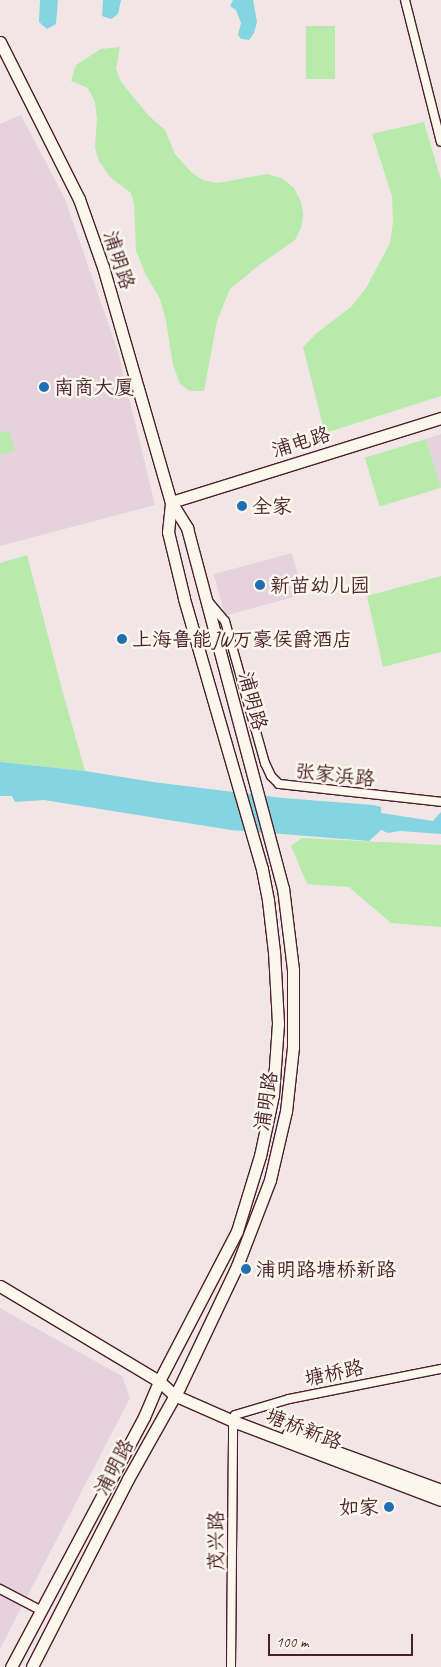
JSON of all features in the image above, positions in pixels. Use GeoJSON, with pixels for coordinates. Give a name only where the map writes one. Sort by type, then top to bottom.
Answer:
{"type":"FeatureCollection","features":[{"type":"Feature","properties":{"kind":"main road","name":"浦明路"},"geometry":{"type":"LineString","coordinates":[[0,42],[78,198],[105,275],[171,502],[187,528],[278,870],[284,896],[293,970],[293,1047],[286,1111],[270,1180],[237,1266],[177,1391],[128,1479],[32,1667]]}},
{"type":"Feature","properties":{"kind":"main road","name":"浦电路"},"geometry":{"type":"LineString","coordinates":[[171,502],[441,418]]}},
{"type":"Feature","properties":{"kind":"main road","name":"浦明路"},"geometry":{"type":"LineString","coordinates":[[11,1667],[144,1418],[159,1381],[237,1231],[260,1156],[271,1104],[278,1023],[274,952],[262,869],[184,598],[168,532],[171,502]]}},
{"type":"Feature","properties":{"kind":"main road","name":"塘桥新路"},"geometry":{"type":"LineString","coordinates":[[0,1286],[177,1391],[234,1418],[441,1500]]}},
{"type":"Feature","properties":{"kind":"main road","name":"塘桥新路"},"geometry":{"type":"LineString","coordinates":[[234,1418],[441,1490]]}},
{"type":"Feature","properties":{"kind":"street"},"geometry":{"type":"LineString","coordinates":[[405,0],[441,142]]}},
{"type":"Feature","properties":{"kind":"street","name":"张家浜路"},"geometry":{"type":"LineString","coordinates":[[205,597],[225,621],[265,763],[271,776],[279,784],[441,802]]}},
{"type":"Feature","properties":{"kind":"street","name":"塘桥路"},"geometry":{"type":"LineString","coordinates":[[234,1418],[289,1399],[441,1369]]}},
{"type":"Feature","properties":{"kind":"street","name":"茂兴路"},"geometry":{"type":"LineString","coordinates":[[232,1667],[234,1418]]}},
{"type":"Feature","properties":{"kind":"street"},"geometry":{"type":"LineString","coordinates":[[0,1589],[40,1610]]}},
{"type":"Feature","properties":{"kind":"shaded area"},"geometry":{"type":"Polygon","coordinates":[[[21,115],[65,199],[118,352],[155,505],[0,546],[0,124],[21,115]]]}},
{"type":"Feature","properties":{"kind":"shaded area"},"geometry":{"type":"Polygon","coordinates":[[[441,434],[441,488],[426,439],[441,434]]]}},
{"type":"Feature","properties":{"kind":"shaded area","name":"新苗幼儿园"},"geometry":{"type":"Polygon","coordinates":[[[292,553],[303,595],[225,615],[214,574],[292,553]]]}},
{"type":"Feature","properties":{"kind":"shaded area"},"geometry":{"type":"Polygon","coordinates":[[[0,1308],[122,1376],[130,1398],[0,1649],[0,1308]]]}},
{"type":"Feature","properties":{"kind":"green space"},"geometry":{"type":"Polygon","coordinates":[[[306,26],[335,26],[335,79],[306,79],[306,26]]]}},
{"type":"Feature","properties":{"kind":"green space"},"geometry":{"type":"Polygon","coordinates":[[[120,47],[116,69],[121,82],[148,115],[165,130],[175,154],[192,173],[203,180],[218,183],[267,174],[282,178],[294,188],[301,202],[303,214],[301,228],[295,240],[258,266],[230,289],[217,321],[204,391],[190,391],[180,384],[173,365],[166,321],[160,299],[146,275],[136,251],[134,204],[131,193],[110,177],[99,161],[95,148],[97,118],[95,102],[88,88],[71,81],[76,65],[101,49],[120,47]]]}},
{"type":"Feature","properties":{"kind":"green space"},"geometry":{"type":"Polygon","coordinates":[[[424,122],[441,180],[441,396],[325,433],[303,347],[318,332],[351,307],[366,288],[390,243],[393,222],[392,196],[372,134],[424,122]]]}},
{"type":"Feature","properties":{"kind":"green space"},"geometry":{"type":"Polygon","coordinates":[[[9,430],[15,451],[0,455],[0,433],[9,430]]]}},
{"type":"Feature","properties":{"kind":"green space"},"geometry":{"type":"Polygon","coordinates":[[[426,439],[441,488],[380,506],[365,458],[426,439]]]}},
{"type":"Feature","properties":{"kind":"green space"},"geometry":{"type":"Polygon","coordinates":[[[27,555],[85,771],[0,762],[0,563],[27,555]]]}},
{"type":"Feature","properties":{"kind":"green space"},"geometry":{"type":"Polygon","coordinates":[[[441,576],[441,652],[383,667],[367,596],[441,576]]]}},
{"type":"Feature","properties":{"kind":"green space"},"geometry":{"type":"Polygon","coordinates":[[[302,838],[441,845],[441,927],[391,923],[349,887],[307,884],[291,846],[302,838]]]}},
{"type":"Feature","properties":{"kind":"water"},"geometry":{"type":"Polygon","coordinates":[[[40,0],[58,0],[56,24],[47,29],[39,22],[40,0]]]}},
{"type":"Feature","properties":{"kind":"water"},"geometry":{"type":"Polygon","coordinates":[[[103,0],[121,0],[118,14],[111,19],[102,16],[103,0]]]}},
{"type":"Feature","properties":{"kind":"water"},"geometry":{"type":"Polygon","coordinates":[[[233,0],[253,0],[257,22],[254,33],[249,40],[241,39],[238,35],[241,23],[236,10],[230,6],[233,0]]]}},
{"type":"Feature","properties":{"kind":"water"},"geometry":{"type":"Polygon","coordinates":[[[0,762],[85,771],[153,782],[283,798],[373,805],[381,807],[381,813],[433,821],[441,812],[441,834],[400,831],[388,833],[381,830],[369,841],[231,830],[44,800],[15,802],[12,796],[0,796],[0,762]]]}},
{"type":"Feature","properties":{"kind":"place","name":"南商大厦"},"geometry":{"type":"Point","coordinates":[44,387]}},
{"type":"Feature","properties":{"kind":"place","name":"全家"},"geometry":{"type":"Point","coordinates":[242,506]}},
{"type":"Feature","properties":{"kind":"place","name":"新苗幼儿园"},"geometry":{"type":"Point","coordinates":[260,585]}},
{"type":"Feature","properties":{"kind":"place","name":"上海鲁能JW万豪侯爵酒店"},"geometry":{"type":"Point","coordinates":[122,639]}},
{"type":"Feature","properties":{"kind":"place","name":"浦明路塘桥新路"},"geometry":{"type":"Point","coordinates":[246,1269]}},
{"type":"Feature","properties":{"kind":"place","name":"如家"},"geometry":{"type":"Point","coordinates":[389,1507]}}]}
